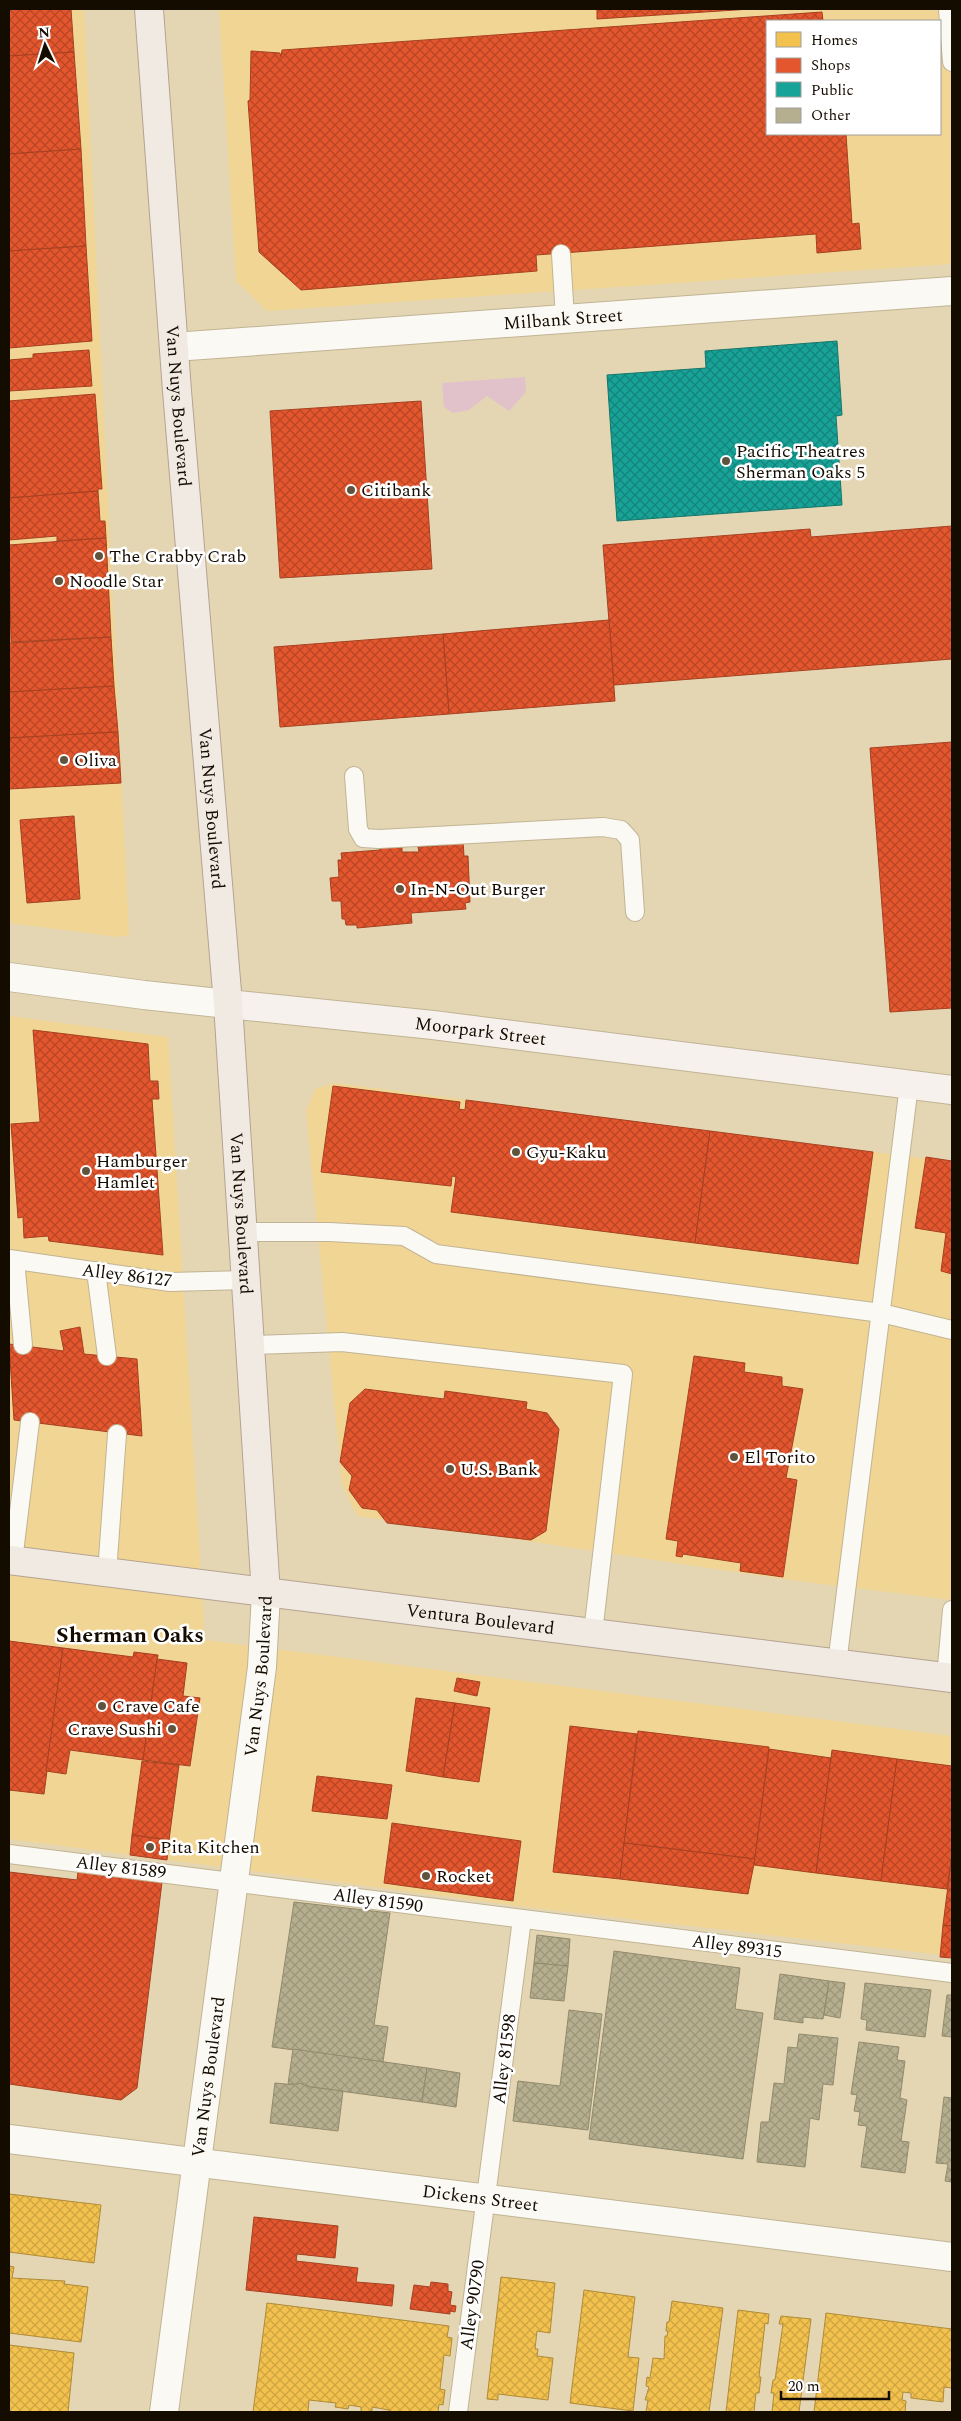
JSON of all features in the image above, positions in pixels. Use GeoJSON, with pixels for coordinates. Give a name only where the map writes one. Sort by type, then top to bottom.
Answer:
{"type":"FeatureCollection","features":[{"type":"Feature","properties":{"kind":"main road","name":"Van Nuys Boulevard"},"geometry":{"type":"LineString","coordinates":[[149,9],[174,347],[228,1004],[266,1594]]}},
{"type":"Feature","properties":{"kind":"main road","name":"Moorpark Street"},"geometry":{"type":"LineString","coordinates":[[228,1004],[453,1028],[952,1090]]}},
{"type":"Feature","properties":{"kind":"main road","name":"Ventura Boulevard"},"geometry":{"type":"LineString","coordinates":[[11,1561],[949,1677]]}},
{"type":"Feature","properties":{"kind":"street","name":"Milbank Street"},"geometry":{"type":"LineString","coordinates":[[174,347],[952,291]]}},
{"type":"Feature","properties":{"kind":"street","name":"Moorpark Street"},"geometry":{"type":"LineString","coordinates":[[9,977],[144,996],[228,1004]]}},
{"type":"Feature","properties":{"kind":"street","name":"Van Nuys Boulevard"},"geometry":{"type":"LineString","coordinates":[[164,2412],[195,2163],[262,1667],[266,1594]]}},
{"type":"Feature","properties":{"kind":"street","name":"Dickens Street"},"geometry":{"type":"LineString","coordinates":[[9,2139],[952,2258]]}},
{"type":"Feature","properties":{"kind":"lane"},"geometry":{"type":"LineString","coordinates":[[948,9],[952,62]]}},
{"type":"Feature","properties":{"kind":"lane"},"geometry":{"type":"LineString","coordinates":[[561,254],[565,318]]}},
{"type":"Feature","properties":{"kind":"lane"},"geometry":{"type":"LineString","coordinates":[[354,776],[358,829],[363,838],[379,839],[603,826],[621,830],[630,840],[635,912]]}},
{"type":"Feature","properties":{"kind":"lane"},"geometry":{"type":"LineString","coordinates":[[836,1664],[909,1085]]}},
{"type":"Feature","properties":{"kind":"lane"},"geometry":{"type":"LineString","coordinates":[[243,1232],[329,1232],[404,1236],[436,1254],[881,1313],[952,1330]]}},
{"type":"Feature","properties":{"kind":"lane"},"geometry":{"type":"LineString","coordinates":[[12,1260],[23,1345]]}},
{"type":"Feature","properties":{"kind":"lane","name":"Alley 86127"},"geometry":{"type":"LineString","coordinates":[[12,1260],[170,1282],[246,1280]]}},
{"type":"Feature","properties":{"kind":"lane"},"geometry":{"type":"LineString","coordinates":[[96,1271],[107,1356]]}},
{"type":"Feature","properties":{"kind":"lane"},"geometry":{"type":"LineString","coordinates":[[251,1346],[342,1342],[623,1374],[592,1633]]}},
{"type":"Feature","properties":{"kind":"lane"},"geometry":{"type":"LineString","coordinates":[[11,1561],[30,1422]]}},
{"type":"Feature","properties":{"kind":"lane"},"geometry":{"type":"LineString","coordinates":[[107,1573],[117,1434]]}},
{"type":"Feature","properties":{"kind":"lane"},"geometry":{"type":"LineString","coordinates":[[949,1677],[952,1610]]}},
{"type":"Feature","properties":{"kind":"lane","name":"Alley 81589"},"geometry":{"type":"LineString","coordinates":[[9,1854],[233,1882]]}},
{"type":"Feature","properties":{"kind":"lane","name":"Alley 81590"},"geometry":{"type":"LineString","coordinates":[[233,1882],[522,1919]]}},
{"type":"Feature","properties":{"kind":"lane","name":"Alley 89315"},"geometry":{"type":"LineString","coordinates":[[522,1919],[952,1973]]}},
{"type":"Feature","properties":{"kind":"lane","name":"Alley 81598"},"geometry":{"type":"LineString","coordinates":[[486,2199],[522,1919]]}},
{"type":"Feature","properties":{"kind":"lane","name":"Alley 90790"},"geometry":{"type":"LineString","coordinates":[[458,2412],[486,2199]]}},
{"type":"Feature","properties":{"kind":"shaded area"},"geometry":{"type":"Polygon","coordinates":[[[9,9],[84,9],[129,935],[118,937],[9,923],[9,9]]]}},
{"type":"Feature","properties":{"kind":"shaded area"},"geometry":{"type":"Polygon","coordinates":[[[219,9],[952,9],[952,264],[267,311],[236,281],[219,9]]]}},
{"type":"Feature","properties":{"kind":"shaded area"},"geometry":{"type":"Polygon","coordinates":[[[525,377],[526,392],[509,411],[487,396],[469,410],[453,413],[444,407],[442,383],[525,377]]]}},
{"type":"Feature","properties":{"kind":"shaded area"},"geometry":{"type":"Polygon","coordinates":[[[9,1016],[168,1037],[205,1640],[952,1736],[952,1956],[550,1910],[9,1839],[9,1016]]]}},
{"type":"Feature","properties":{"kind":"shaded area"},"geometry":{"type":"Polygon","coordinates":[[[335,1083],[952,1162],[952,1600],[790,1580],[357,1516],[342,1484],[306,1111],[315,1089],[335,1083]]]}},
{"type":"Feature","properties":{"kind":"building: Homes"},"geometry":{"type":"Polygon","coordinates":[[[9,2194],[101,2205],[94,2263],[9,2252],[9,2194]]]}},
{"type":"Feature","properties":{"kind":"building: Homes"},"geometry":{"type":"Polygon","coordinates":[[[9,2266],[14,2267],[12,2278],[65,2281],[64,2284],[88,2287],[81,2342],[9,2333],[9,2266]]]}},
{"type":"Feature","properties":{"kind":"building: Homes"},"geometry":{"type":"Polygon","coordinates":[[[501,2277],[555,2283],[550,2333],[537,2331],[535,2349],[538,2349],[537,2356],[553,2358],[548,2400],[498,2394],[498,2400],[487,2399],[501,2277]]]}},
{"type":"Feature","properties":{"kind":"building: Homes"},"geometry":{"type":"Polygon","coordinates":[[[584,2290],[635,2297],[628,2357],[639,2358],[633,2411],[570,2403],[584,2290]]]}},
{"type":"Feature","properties":{"kind":"building: Homes"},"geometry":{"type":"Polygon","coordinates":[[[672,2301],[723,2308],[709,2412],[646,2412],[648,2400],[645,2400],[649,2387],[646,2386],[647,2377],[650,2378],[653,2358],[664,2359],[665,2336],[667,2336],[668,2331],[666,2331],[667,2322],[669,2322],[672,2301]]]}},
{"type":"Feature","properties":{"kind":"building: Homes"},"geometry":{"type":"Polygon","coordinates":[[[267,2303],[449,2326],[447,2337],[452,2338],[450,2356],[444,2355],[440,2389],[445,2390],[443,2405],[439,2404],[438,2412],[389,2412],[389,2410],[372,2407],[372,2412],[361,2412],[361,2407],[349,2405],[348,2409],[335,2407],[336,2403],[309,2400],[308,2412],[253,2412],[267,2303]]]}},
{"type":"Feature","properties":{"kind":"building: Homes"},"geometry":{"type":"Polygon","coordinates":[[[738,2310],[769,2314],[768,2324],[765,2323],[759,2377],[761,2377],[759,2393],[756,2393],[754,2412],[726,2412],[738,2310]]]}},
{"type":"Feature","properties":{"kind":"building: Homes"},"geometry":{"type":"Polygon","coordinates":[[[826,2313],[952,2329],[952,2388],[944,2387],[943,2402],[911,2398],[911,2393],[903,2392],[902,2400],[906,2401],[905,2412],[814,2412],[826,2313]]]}},
{"type":"Feature","properties":{"kind":"building: Homes"},"geometry":{"type":"Polygon","coordinates":[[[781,2316],[811,2319],[799,2412],[772,2412],[774,2393],[771,2393],[773,2380],[775,2380],[783,2324],[779,2324],[781,2316]]]}},
{"type":"Feature","properties":{"kind":"building: Homes"},"geometry":{"type":"Polygon","coordinates":[[[9,2345],[74,2353],[68,2412],[9,2412],[9,2345]]]}},
{"type":"Feature","properties":{"kind":"building: Shops"},"geometry":{"type":"Polygon","coordinates":[[[9,9],[71,9],[74,52],[9,56],[9,9]]]}},
{"type":"Feature","properties":{"kind":"building: Shops"},"geometry":{"type":"Polygon","coordinates":[[[597,9],[751,9],[597,19],[597,9]]]}},
{"type":"Feature","properties":{"kind":"building: Shops"},"geometry":{"type":"Polygon","coordinates":[[[822,12],[823,20],[766,20],[766,135],[846,135],[852,224],[859,223],[861,249],[817,253],[816,234],[536,255],[537,271],[301,290],[259,252],[248,101],[250,100],[251,51],[280,53],[281,57],[282,50],[822,12]]]}},
{"type":"Feature","properties":{"kind":"building: Shops"},"geometry":{"type":"Polygon","coordinates":[[[74,52],[81,149],[9,154],[9,56],[74,52]]]}},
{"type":"Feature","properties":{"kind":"building: Shops"},"geometry":{"type":"Polygon","coordinates":[[[81,149],[86,246],[9,251],[9,154],[81,149]]]}},
{"type":"Feature","properties":{"kind":"building: Shops"},"geometry":{"type":"Polygon","coordinates":[[[86,246],[92,341],[9,348],[9,251],[86,246]]]}},
{"type":"Feature","properties":{"kind":"building: Shops"},"geometry":{"type":"Polygon","coordinates":[[[89,350],[92,386],[9,391],[9,360],[33,358],[33,354],[89,350]]]}},
{"type":"Feature","properties":{"kind":"building: Shops"},"geometry":{"type":"Polygon","coordinates":[[[95,394],[102,489],[98,489],[98,491],[10,498],[9,401],[95,394]]]}},
{"type":"Feature","properties":{"kind":"building: Shops","name":"Citibank"},"geometry":{"type":"Polygon","coordinates":[[[421,401],[432,569],[280,578],[270,411],[421,401]]]}},
{"type":"Feature","properties":{"kind":"building: Shops"},"geometry":{"type":"Polygon","coordinates":[[[98,491],[100,521],[105,521],[106,538],[57,541],[57,536],[9,540],[9,498],[98,491]]]}},
{"type":"Feature","properties":{"kind":"building: Shops"},"geometry":{"type":"Polygon","coordinates":[[[952,526],[952,659],[614,685],[603,545],[810,529],[811,537],[952,526]]]}},
{"type":"Feature","properties":{"kind":"building: Shops","name":"Noodle Star"},"geometry":{"type":"Polygon","coordinates":[[[106,538],[111,637],[11,642],[9,545],[106,538]]]}},
{"type":"Feature","properties":{"kind":"building: Shops"},"geometry":{"type":"Polygon","coordinates":[[[609,620],[615,701],[449,714],[443,634],[609,620]]]}},
{"type":"Feature","properties":{"kind":"building: Shops"},"geometry":{"type":"Polygon","coordinates":[[[443,634],[449,714],[280,727],[274,647],[443,634]]]}},
{"type":"Feature","properties":{"kind":"building: Shops"},"geometry":{"type":"Polygon","coordinates":[[[111,637],[114,686],[9,692],[9,643],[111,637]]]}},
{"type":"Feature","properties":{"kind":"building: Shops"},"geometry":{"type":"Polygon","coordinates":[[[114,686],[118,732],[9,738],[9,692],[114,686]]]}},
{"type":"Feature","properties":{"kind":"building: Shops","name":"Oliva"},"geometry":{"type":"Polygon","coordinates":[[[118,732],[121,783],[9,789],[9,738],[118,732]]]}},
{"type":"Feature","properties":{"kind":"building: Shops"},"geometry":{"type":"Polygon","coordinates":[[[952,742],[952,1008],[890,1012],[870,748],[952,742]]]}},
{"type":"Feature","properties":{"kind":"building: Shops"},"geometry":{"type":"Polygon","coordinates":[[[74,816],[80,899],[27,903],[20,820],[74,816]]]}},
{"type":"Feature","properties":{"kind":"building: Shops","name":"In-N-Out Burger"},"geometry":{"type":"Polygon","coordinates":[[[463,841],[464,856],[468,856],[470,902],[465,903],[466,909],[411,913],[412,923],[357,928],[357,925],[346,925],[345,919],[342,919],[341,901],[332,901],[330,878],[339,877],[338,860],[342,860],[341,853],[380,850],[380,846],[402,844],[402,852],[419,852],[418,847],[448,845],[448,842],[463,841]]]}},
{"type":"Feature","properties":{"kind":"building: Shops","name":"Hamburger Hamlet"},"geometry":{"type":"Polygon","coordinates":[[[33,1030],[148,1044],[150,1081],[158,1081],[159,1099],[152,1099],[163,1255],[49,1241],[48,1236],[24,1238],[23,1217],[18,1218],[11,1124],[40,1122],[33,1030]]]}},
{"type":"Feature","properties":{"kind":"building: Shops","name":"Gyu-Kaku"},"geometry":{"type":"Polygon","coordinates":[[[333,1086],[460,1102],[459,1109],[465,1110],[466,1100],[710,1131],[695,1243],[451,1212],[456,1177],[452,1176],[451,1186],[321,1172],[333,1086]]]}},
{"type":"Feature","properties":{"kind":"building: Shops"},"geometry":{"type":"Polygon","coordinates":[[[710,1131],[873,1152],[858,1264],[695,1243],[710,1131]]]}},
{"type":"Feature","properties":{"kind":"building: Shops"},"geometry":{"type":"Polygon","coordinates":[[[926,1157],[952,1161],[952,1274],[941,1271],[946,1233],[915,1228],[926,1157]]]}},
{"type":"Feature","properties":{"kind":"building: Shops"},"geometry":{"type":"Polygon","coordinates":[[[80,1327],[84,1354],[137,1359],[142,1436],[14,1420],[9,1344],[64,1351],[60,1331],[80,1327]]]}},
{"type":"Feature","properties":{"kind":"building: Shops","name":"El Torito"},"geometry":{"type":"Polygon","coordinates":[[[694,1356],[745,1363],[744,1372],[782,1377],[782,1386],[803,1389],[786,1478],[797,1480],[783,1577],[740,1571],[741,1563],[683,1554],[682,1557],[676,1556],[678,1541],[666,1539],[694,1356]]]}},
{"type":"Feature","properties":{"kind":"building: Shops","name":"U.S. Bank"},"geometry":{"type":"Polygon","coordinates":[[[365,1389],[444,1399],[445,1391],[527,1402],[526,1409],[547,1413],[559,1429],[546,1531],[531,1540],[387,1523],[377,1510],[362,1508],[349,1490],[352,1476],[340,1462],[350,1403],[365,1389]]]}},
{"type":"Feature","properties":{"kind":"building: Shops"},"geometry":{"type":"Polygon","coordinates":[[[9,1641],[63,1648],[44,1794],[9,1790],[9,1641]]]}},
{"type":"Feature","properties":{"kind":"building: Shops"},"geometry":{"type":"Polygon","coordinates":[[[63,1648],[133,1657],[134,1652],[158,1655],[143,1760],[70,1750],[66,1774],[46,1771],[63,1648]]]}},
{"type":"Feature","properties":{"kind":"building: Shops","name":"Crave Sushi"},"geometry":{"type":"Polygon","coordinates":[[[157,1659],[187,1663],[183,1696],[200,1698],[190,1766],[143,1760],[157,1659]]]}},
{"type":"Feature","properties":{"kind":"building: Shops"},"geometry":{"type":"Polygon","coordinates":[[[457,1678],[480,1682],[477,1696],[454,1691],[457,1678]]]}},
{"type":"Feature","properties":{"kind":"building: Shops"},"geometry":{"type":"Polygon","coordinates":[[[416,1698],[455,1703],[443,1777],[406,1771],[416,1698]]]}},
{"type":"Feature","properties":{"kind":"building: Shops"},"geometry":{"type":"Polygon","coordinates":[[[455,1703],[490,1708],[479,1782],[443,1777],[455,1703]]]}},
{"type":"Feature","properties":{"kind":"building: Shops"},"geometry":{"type":"Polygon","coordinates":[[[570,1726],[637,1734],[620,1879],[553,1872],[570,1726]]]}},
{"type":"Feature","properties":{"kind":"building: Shops"},"geometry":{"type":"Polygon","coordinates":[[[638,1731],[769,1747],[755,1859],[624,1843],[638,1731]]]}},
{"type":"Feature","properties":{"kind":"building: Shops"},"geometry":{"type":"Polygon","coordinates":[[[769,1749],[831,1758],[816,1873],[754,1865],[769,1749]]]}},
{"type":"Feature","properties":{"kind":"building: Shops"},"geometry":{"type":"Polygon","coordinates":[[[832,1750],[897,1759],[881,1881],[816,1873],[832,1750]]]}},
{"type":"Feature","properties":{"kind":"building: Shops"},"geometry":{"type":"Polygon","coordinates":[[[897,1759],[952,1766],[952,1854],[947,1889],[881,1881],[897,1759]]]}},
{"type":"Feature","properties":{"kind":"building: Shops"},"geometry":{"type":"Polygon","coordinates":[[[142,1761],[179,1765],[169,1840],[132,1835],[142,1761]]]}},
{"type":"Feature","properties":{"kind":"building: Shops"},"geometry":{"type":"Polygon","coordinates":[[[317,1776],[392,1785],[387,1819],[312,1811],[317,1776]]]}},
{"type":"Feature","properties":{"kind":"building: Shops"},"geometry":{"type":"Polygon","coordinates":[[[392,1823],[521,1841],[513,1901],[384,1883],[392,1823]]]}},
{"type":"Feature","properties":{"kind":"building: Shops","name":"Pita Kitchen"},"geometry":{"type":"Polygon","coordinates":[[[132,1835],[169,1840],[167,1860],[130,1855],[132,1835]]]}},
{"type":"Feature","properties":{"kind":"building: Shops"},"geometry":{"type":"Polygon","coordinates":[[[624,1843],[755,1859],[748,1894],[620,1879],[624,1843]]]}},
{"type":"Feature","properties":{"kind":"building: Shops"},"geometry":{"type":"Polygon","coordinates":[[[952,1854],[952,1926],[943,1925],[952,1854]]]}},
{"type":"Feature","properties":{"kind":"building: Shops"},"geometry":{"type":"Polygon","coordinates":[[[9,1872],[77,1880],[78,1872],[162,1882],[137,2088],[121,2100],[9,2084],[9,1872]]]}},
{"type":"Feature","properties":{"kind":"building: Shops"},"geometry":{"type":"Polygon","coordinates":[[[943,1925],[952,1926],[952,1958],[940,1957],[943,1925]]]}},
{"type":"Feature","properties":{"kind":"building: Shops"},"geometry":{"type":"Polygon","coordinates":[[[254,2217],[338,2226],[335,2258],[297,2254],[296,2261],[358,2268],[356,2282],[394,2285],[392,2306],[246,2290],[254,2217]]]}},
{"type":"Feature","properties":{"kind":"building: Shops"},"geometry":{"type":"Polygon","coordinates":[[[431,2282],[448,2284],[448,2291],[452,2292],[450,2305],[456,2306],[455,2312],[450,2311],[450,2314],[410,2309],[414,2285],[430,2287],[431,2282]]]}},
{"type":"Feature","properties":{"kind":"building: Public","name":"Pacific Theatres Sherman Oaks 5"},"geometry":{"type":"Polygon","coordinates":[[[837,341],[842,415],[836,416],[842,505],[617,521],[607,375],[706,368],[705,351],[837,341]]]}},
{"type":"Feature","properties":{"kind":"building: Other"},"geometry":{"type":"Polygon","coordinates":[[[294,1902],[390,1913],[374,2025],[388,2027],[383,2062],[272,2047],[294,1902]]]}},
{"type":"Feature","properties":{"kind":"building: Other"},"geometry":{"type":"Polygon","coordinates":[[[537,1935],[570,1939],[568,1966],[534,1963],[537,1935]]]}},
{"type":"Feature","properties":{"kind":"building: Other"},"geometry":{"type":"Polygon","coordinates":[[[614,1951],[740,1968],[735,2009],[763,2013],[743,2159],[589,2139],[614,1951]]]}},
{"type":"Feature","properties":{"kind":"building: Other"},"geometry":{"type":"Polygon","coordinates":[[[534,1963],[568,1966],[564,2001],[530,1998],[534,1963]]]}},
{"type":"Feature","properties":{"kind":"building: Other"},"geometry":{"type":"Polygon","coordinates":[[[780,1974],[829,1981],[823,2019],[803,2017],[803,2023],[774,2019],[780,1974]]]}},
{"type":"Feature","properties":{"kind":"building: Other"},"geometry":{"type":"Polygon","coordinates":[[[829,1981],[845,1983],[840,2018],[824,2015],[829,1981]]]}},
{"type":"Feature","properties":{"kind":"building: Other"},"geometry":{"type":"Polygon","coordinates":[[[865,1983],[931,1990],[925,2037],[866,2030],[867,2020],[861,2019],[865,1983]]]}},
{"type":"Feature","properties":{"kind":"building: Other"},"geometry":{"type":"Polygon","coordinates":[[[947,1995],[952,1995],[952,2037],[942,2036],[947,1995]]]}},
{"type":"Feature","properties":{"kind":"building: Other"},"geometry":{"type":"Polygon","coordinates":[[[569,2010],[602,2014],[588,2130],[513,2121],[518,2081],[560,2086],[569,2010]]]}},
{"type":"Feature","properties":{"kind":"building: Other"},"geometry":{"type":"Polygon","coordinates":[[[799,2034],[838,2038],[833,2085],[823,2084],[819,2120],[810,2118],[805,2167],[757,2162],[761,2122],[769,2122],[774,2083],[784,2084],[788,2047],[797,2048],[799,2034]]]}},
{"type":"Feature","properties":{"kind":"building: Other"},"geometry":{"type":"Polygon","coordinates":[[[859,2042],[899,2047],[897,2060],[905,2061],[900,2098],[907,2100],[901,2141],[909,2142],[905,2173],[861,2167],[867,2126],[858,2125],[860,2112],[854,2111],[857,2095],[851,2094],[859,2042]]]}},
{"type":"Feature","properties":{"kind":"building: Other"},"geometry":{"type":"Polygon","coordinates":[[[293,2049],[427,2068],[422,2102],[310,2087],[305,2084],[288,2084],[293,2049]]]}},
{"type":"Feature","properties":{"kind":"building: Other"},"geometry":{"type":"Polygon","coordinates":[[[427,2068],[460,2073],[456,2107],[422,2102],[427,2068]]]}},
{"type":"Feature","properties":{"kind":"building: Other"},"geometry":{"type":"Polygon","coordinates":[[[275,2083],[296,2085],[299,2083],[310,2087],[343,2091],[338,2131],[270,2123],[275,2083]]]}},
{"type":"Feature","properties":{"kind":"building: Other"},"geometry":{"type":"Polygon","coordinates":[[[944,2097],[952,2098],[952,2182],[945,2181],[948,2164],[936,2163],[944,2097]]]}},
{"type":"Feature","properties":{"kind":"place","name":"Pacific Theatres Sherman Oaks 5"},"geometry":{"type":"Point","coordinates":[726,461]}},
{"type":"Feature","properties":{"kind":"place","name":"Citibank"},"geometry":{"type":"Point","coordinates":[351,490]}},
{"type":"Feature","properties":{"kind":"place","name":"The Crabby Crab"},"geometry":{"type":"Point","coordinates":[99,556]}},
{"type":"Feature","properties":{"kind":"place","name":"Noodle Star"},"geometry":{"type":"Point","coordinates":[59,581]}},
{"type":"Feature","properties":{"kind":"place","name":"Oliva"},"geometry":{"type":"Point","coordinates":[64,760]}},
{"type":"Feature","properties":{"kind":"place","name":"In-N-Out Burger"},"geometry":{"type":"Point","coordinates":[400,889]}},
{"type":"Feature","properties":{"kind":"place","name":"Gyu-Kaku"},"geometry":{"type":"Point","coordinates":[516,1152]}},
{"type":"Feature","properties":{"kind":"place","name":"Hamburger Hamlet"},"geometry":{"type":"Point","coordinates":[86,1171]}},
{"type":"Feature","properties":{"kind":"place","name":"El Torito"},"geometry":{"type":"Point","coordinates":[734,1457]}},
{"type":"Feature","properties":{"kind":"place","name":"U.S. Bank"},"geometry":{"type":"Point","coordinates":[450,1469]}},
{"type":"Feature","properties":{"kind":"place","name":"Crave Cafe"},"geometry":{"type":"Point","coordinates":[102,1706]}},
{"type":"Feature","properties":{"kind":"place","name":"Crave Sushi"},"geometry":{"type":"Point","coordinates":[172,1729]}},
{"type":"Feature","properties":{"kind":"place","name":"Pita Kitchen"},"geometry":{"type":"Point","coordinates":[150,1847]}},
{"type":"Feature","properties":{"kind":"place","name":"Rocket"},"geometry":{"type":"Point","coordinates":[426,1876]}},
{"type":"Feature","properties":{"kind":"district","name":"Sherman Oaks"},"geometry":{"type":"Point","coordinates":[130,1634]}}]}
